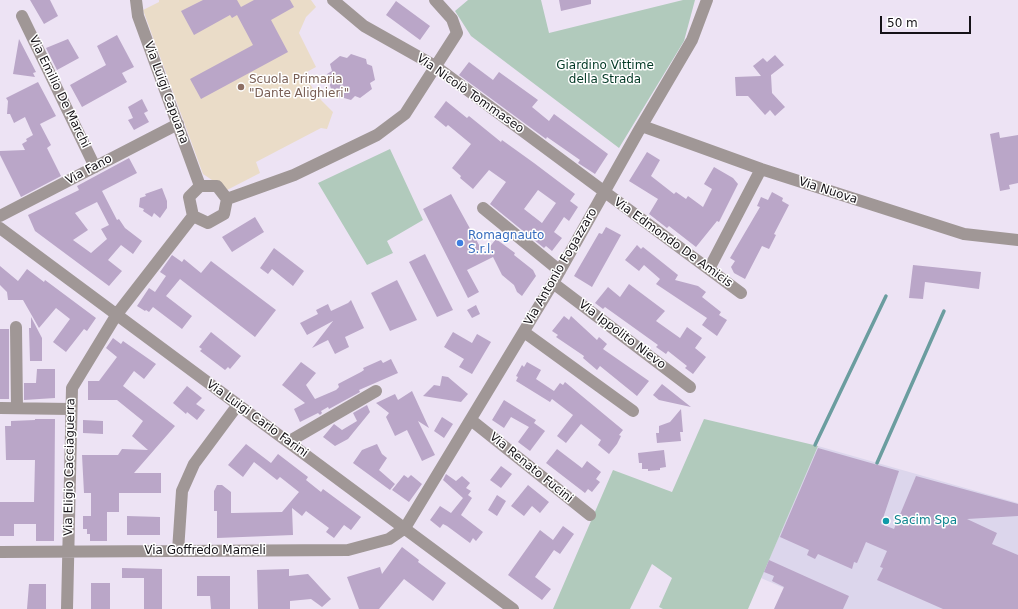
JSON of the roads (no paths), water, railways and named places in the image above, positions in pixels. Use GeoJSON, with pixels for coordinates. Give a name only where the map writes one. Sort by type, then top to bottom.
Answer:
{"type":"FeatureCollection","features":[{"type":"Feature","properties":{"kind":"street","name":"Via Luigi Capuana"},"geometry":{"type":"LineString","coordinates":[[136,0],[138,16],[200,186]]}},
{"type":"Feature","properties":{"kind":"street","name":"Via Nicolò Tommaseo"},"geometry":{"type":"LineString","coordinates":[[333,0],[364,26],[435,66],[604,192]]}},
{"type":"Feature","properties":{"kind":"street"},"geometry":{"type":"LineString","coordinates":[[227,199],[294,175],[377,135],[405,114],[457,33],[452,19],[435,0]]}},
{"type":"Feature","properties":{"kind":"street","name":"Via Antonio Fogazzaro"},"geometry":{"type":"LineString","coordinates":[[405,528],[560,271],[692,40],[707,0]]}},
{"type":"Feature","properties":{"kind":"street","name":"Via Emilio De Marchi"},"geometry":{"type":"LineString","coordinates":[[22,16],[95,167]]}},
{"type":"Feature","properties":{"kind":"street","name":"Via Fano"},"geometry":{"type":"LineString","coordinates":[[0,216],[178,124]]}},
{"type":"Feature","properties":{"kind":"street","name":"Via Nuova"},"geometry":{"type":"LineString","coordinates":[[642,126],[761,169],[964,234],[1018,240]]}},
{"type":"Feature","properties":{"kind":"street"},"geometry":{"type":"LineString","coordinates":[[710,269],[761,169]]}},
{"type":"Feature","properties":{"kind":"street"},"geometry":{"type":"LineString","coordinates":[[200,186],[218,186],[227,199],[224,214],[208,223],[193,216],[190,197],[200,186]]}},
{"type":"Feature","properties":{"kind":"street","name":"Via Edmondo De Amicis"},"geometry":{"type":"LineString","coordinates":[[604,192],[741,293]]}},
{"type":"Feature","properties":{"kind":"street"},"geometry":{"type":"LineString","coordinates":[[482,208],[560,271]]}},
{"type":"Feature","properties":{"kind":"street","name":"Via Eligio Cacciaguerra"},"geometry":{"type":"LineString","coordinates":[[67,609],[72,388],[117,314],[193,216]]}},
{"type":"Feature","properties":{"kind":"street","name":"Via Luigi Carlo Farini"},"geometry":{"type":"LineString","coordinates":[[0,228],[117,314],[237,406],[405,528],[513,609]]}},
{"type":"Feature","properties":{"kind":"street","name":"Via Ippolito Nievo"},"geometry":{"type":"LineString","coordinates":[[553,283],[690,388]]}},
{"type":"Feature","properties":{"kind":"street"},"geometry":{"type":"LineString","coordinates":[[16,327],[17,408]]}},
{"type":"Feature","properties":{"kind":"street"},"geometry":{"type":"LineString","coordinates":[[524,332],[633,412]]}},
{"type":"Feature","properties":{"kind":"street"},"geometry":{"type":"LineString","coordinates":[[288,442],[376,391]]}},
{"type":"Feature","properties":{"kind":"street"},"geometry":{"type":"LineString","coordinates":[[178,551],[182,491],[194,464],[237,406]]}},
{"type":"Feature","properties":{"kind":"street"},"geometry":{"type":"LineString","coordinates":[[0,408],[71,409]]}},
{"type":"Feature","properties":{"kind":"street","name":"Via Renato Fucini"},"geometry":{"type":"LineString","coordinates":[[471,420],[590,515]]}},
{"type":"Feature","properties":{"kind":"street","name":"Via Goffredo Mameli"},"geometry":{"type":"LineString","coordinates":[[0,552],[348,550],[389,539],[405,528]]}},
{"type":"Feature","properties":{"kind":"waterway"},"geometry":{"type":"LineString","coordinates":[[815,445],[886,296]]}},
{"type":"Feature","properties":{"kind":"waterway"},"geometry":{"type":"LineString","coordinates":[[877,463],[944,311]]}},
{"type":"Feature","properties":{"kind":"place","name":"Scuola Primaria \"Dante Alighieri\""},"geometry":{"type":"Point","coordinates":[241,87]}},
{"type":"Feature","properties":{"kind":"place","name":"Romagnauto S.r.l."},"geometry":{"type":"Point","coordinates":[460,243]}},
{"type":"Feature","properties":{"kind":"place","name":"Sacim Spa"},"geometry":{"type":"Point","coordinates":[886,521]}},
{"type":"Feature","properties":{"kind":"park label","name":"Giardino Vittime della Strada"},"geometry":{"type":"Point","coordinates":[605,73]}}]}
